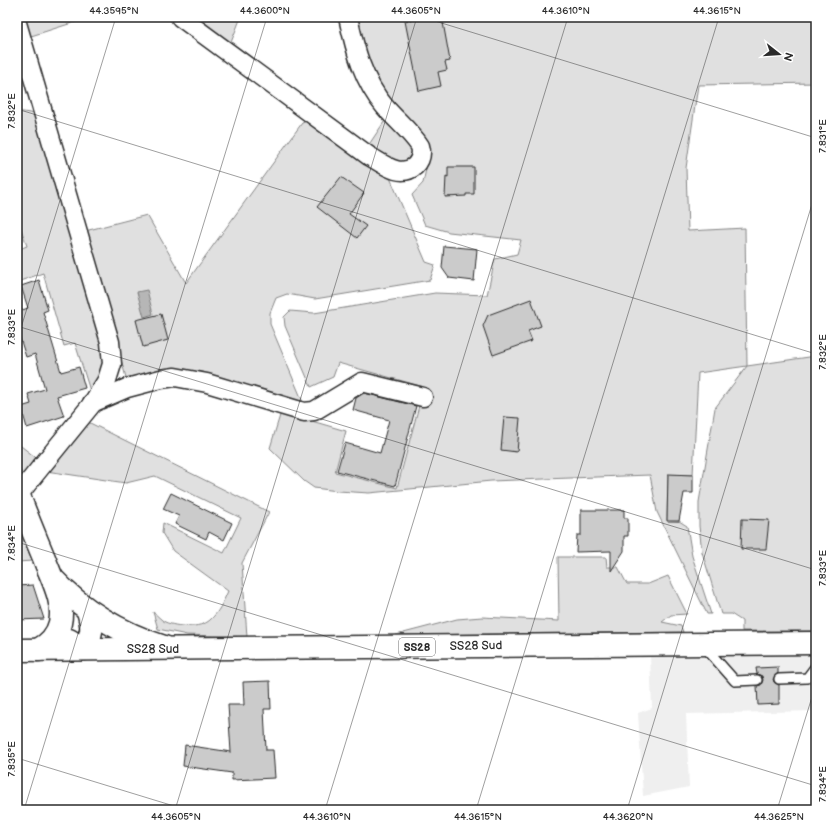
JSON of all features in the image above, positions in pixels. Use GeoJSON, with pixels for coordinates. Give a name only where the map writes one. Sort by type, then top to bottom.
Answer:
{"type":"FeatureCollection","features":[{"type":"Feature","properties":{"kind":"main road"},"geometry":{"type":"LineString","coordinates":[[18,492],[53,579],[58,595],[60,622],[66,637],[83,650],[90,638],[93,626],[88,611]]}},
{"type":"Feature","properties":{"kind":"main road"},"geometry":{"type":"LineString","coordinates":[[53,579],[66,593],[88,611],[110,625],[137,638],[168,649]]}},
{"type":"Feature","properties":{"kind":"main road"},"geometry":{"type":"LineString","coordinates":[[27,650],[48,644],[56,635],[60,622]]}},
{"type":"Feature","properties":{"kind":"main road","name":"SS28 Sud"},"geometry":{"type":"LineString","coordinates":[[27,650],[816,643]]}},
{"type":"Feature","properties":{"kind":"street"},"geometry":{"type":"LineString","coordinates":[[180,17],[369,156],[395,170],[407,170],[417,164],[420,158],[420,146],[384,105],[369,84],[356,54],[348,17]]}},
{"type":"Feature","properties":{"kind":"street"},"geometry":{"type":"LineString","coordinates":[[17,23],[110,342],[112,357],[110,373],[92,404],[18,492]]}},
{"type":"Feature","properties":{"kind":"street"},"geometry":{"type":"LineString","coordinates":[[92,404],[127,388],[156,380],[175,378],[207,383],[304,412],[318,409],[362,382],[423,398]]}},
{"type":"Feature","properties":{"kind":"lane"},"geometry":{"type":"LineString","coordinates":[[701,644],[735,681],[757,680]]}},
{"type":"Feature","properties":{"kind":"lane"},"geometry":{"type":"LineString","coordinates":[[778,679],[807,678],[816,666]]}},
{"type":"Feature","properties":{"kind":"shaded area"},"geometry":{"type":"Polygon","coordinates":[[[22,17],[91,17],[28,37],[22,17]]]}},
{"type":"Feature","properties":{"kind":"shaded area"},"geometry":{"type":"Polygon","coordinates":[[[192,17],[241,17],[230,45],[192,17]]]}},
{"type":"Feature","properties":{"kind":"shaded area"},"geometry":{"type":"Polygon","coordinates":[[[356,17],[816,17],[816,83],[698,85],[686,168],[688,231],[745,228],[747,366],[698,373],[693,475],[668,475],[667,520],[679,521],[687,526],[692,556],[711,614],[707,614],[657,512],[650,475],[491,481],[369,493],[338,491],[314,488],[304,481],[270,448],[281,412],[346,431],[335,472],[397,488],[424,387],[338,363],[333,377],[311,387],[285,326],[284,317],[290,311],[314,313],[435,293],[487,295],[495,259],[517,254],[521,240],[449,232],[425,225],[412,195],[423,183],[429,155],[380,87],[367,62],[356,17]]]}},
{"type":"Feature","properties":{"kind":"shaded area"},"geometry":{"type":"Polygon","coordinates":[[[17,111],[36,114],[102,336],[104,365],[91,394],[75,343],[64,346],[43,273],[17,282],[17,250],[27,246],[17,217],[17,111]]]}},
{"type":"Feature","properties":{"kind":"shaded area"},"geometry":{"type":"Polygon","coordinates":[[[386,119],[407,141],[414,151],[410,162],[399,164],[368,146],[386,119]]]}},
{"type":"Feature","properties":{"kind":"shaded area"},"geometry":{"type":"Polygon","coordinates":[[[310,120],[388,173],[426,262],[435,265],[430,280],[315,299],[287,294],[276,298],[270,313],[270,324],[305,407],[187,372],[127,381],[85,231],[147,215],[186,283],[302,123],[310,120]]]}},
{"type":"Feature","properties":{"kind":"shaded area"},"geometry":{"type":"Polygon","coordinates":[[[147,290],[153,314],[144,317],[137,292],[147,290]]]}},
{"type":"Feature","properties":{"kind":"shaded area"},"geometry":{"type":"Polygon","coordinates":[[[816,356],[816,631],[742,631],[742,621],[731,614],[721,614],[702,552],[699,526],[699,502],[715,408],[747,366],[816,356]]]}},
{"type":"Feature","properties":{"kind":"shaded area"},"geometry":{"type":"Polygon","coordinates":[[[86,421],[269,512],[242,563],[247,637],[187,635],[158,629],[153,612],[165,622],[176,625],[195,626],[206,623],[218,610],[228,591],[173,551],[162,533],[163,523],[224,553],[241,518],[155,476],[126,483],[46,471],[86,421]]]}},
{"type":"Feature","properties":{"kind":"shaded area"},"geometry":{"type":"Polygon","coordinates":[[[17,443],[39,460],[24,480],[17,461],[17,443]]]}},
{"type":"Feature","properties":{"kind":"shaded area"},"geometry":{"type":"Polygon","coordinates":[[[17,518],[33,561],[17,562],[17,518]]]}},
{"type":"Feature","properties":{"kind":"shaded area"},"geometry":{"type":"Polygon","coordinates":[[[558,557],[606,557],[607,567],[618,567],[627,584],[648,584],[668,576],[687,614],[671,615],[662,622],[681,626],[683,632],[396,635],[457,619],[482,617],[559,621],[558,557]]]}},
{"type":"Feature","properties":{"kind":"shaded area"},"geometry":{"type":"Polygon","coordinates":[[[650,654],[816,654],[816,711],[686,714],[689,787],[643,796],[638,713],[652,708],[650,654]]]}},
{"type":"Feature","properties":{"kind":"building"},"geometry":{"type":"Polygon","coordinates":[[[424,17],[442,17],[450,61],[445,62],[447,70],[438,72],[441,86],[419,91],[405,21],[424,17]]]}},
{"type":"Feature","properties":{"kind":"building"},"geometry":{"type":"Polygon","coordinates":[[[448,167],[474,167],[474,194],[445,197],[448,167]]]}},
{"type":"Feature","properties":{"kind":"building"},"geometry":{"type":"Polygon","coordinates":[[[341,177],[364,193],[349,214],[366,226],[357,238],[317,207],[341,177]]]}},
{"type":"Feature","properties":{"kind":"building"},"geometry":{"type":"Polygon","coordinates":[[[444,246],[477,249],[474,281],[449,278],[442,268],[444,246]]]}},
{"type":"Feature","properties":{"kind":"building"},"geometry":{"type":"Polygon","coordinates":[[[39,280],[48,310],[43,312],[61,372],[79,367],[85,388],[57,396],[64,416],[27,428],[21,407],[31,404],[28,394],[45,389],[35,354],[26,357],[17,329],[17,312],[28,308],[21,286],[39,280]]]}},
{"type":"Feature","properties":{"kind":"building"},"geometry":{"type":"Polygon","coordinates":[[[531,299],[541,326],[528,331],[532,341],[493,355],[483,326],[488,315],[531,299]]]}},
{"type":"Feature","properties":{"kind":"building"},"geometry":{"type":"Polygon","coordinates":[[[161,314],[168,340],[143,347],[136,320],[161,314]]]}},
{"type":"Feature","properties":{"kind":"building"},"geometry":{"type":"Polygon","coordinates":[[[364,393],[416,406],[395,486],[337,471],[345,443],[380,453],[389,420],[353,410],[356,398],[364,393]]]}},
{"type":"Feature","properties":{"kind":"building"},"geometry":{"type":"Polygon","coordinates":[[[504,417],[520,418],[517,452],[501,450],[504,417]]]}},
{"type":"Feature","properties":{"kind":"building"},"geometry":{"type":"Polygon","coordinates":[[[668,474],[693,475],[693,493],[684,493],[679,521],[667,521],[668,474]]]}},
{"type":"Feature","properties":{"kind":"building"},"geometry":{"type":"Polygon","coordinates":[[[171,493],[232,523],[224,540],[209,532],[206,539],[175,524],[179,516],[163,509],[171,493]]]}},
{"type":"Feature","properties":{"kind":"building"},"geometry":{"type":"Polygon","coordinates":[[[581,510],[624,510],[624,518],[628,518],[628,536],[624,536],[624,551],[611,571],[611,551],[576,552],[577,535],[581,535],[581,510]]]}},
{"type":"Feature","properties":{"kind":"building"},"geometry":{"type":"Polygon","coordinates":[[[742,519],[769,520],[766,549],[741,549],[742,519]]]}},
{"type":"Feature","properties":{"kind":"building"},"geometry":{"type":"Polygon","coordinates":[[[33,585],[44,619],[17,620],[17,586],[33,585]]]}},
{"type":"Feature","properties":{"kind":"building"},"geometry":{"type":"Polygon","coordinates":[[[778,667],[778,673],[773,679],[774,682],[779,685],[779,704],[758,705],[757,686],[761,685],[763,680],[762,676],[757,674],[756,668],[778,667]]]}},
{"type":"Feature","properties":{"kind":"building"},"geometry":{"type":"Polygon","coordinates":[[[270,681],[271,709],[264,709],[266,750],[273,750],[275,778],[232,780],[232,773],[183,766],[185,745],[231,752],[228,705],[244,705],[243,682],[270,681]]]}}]}
